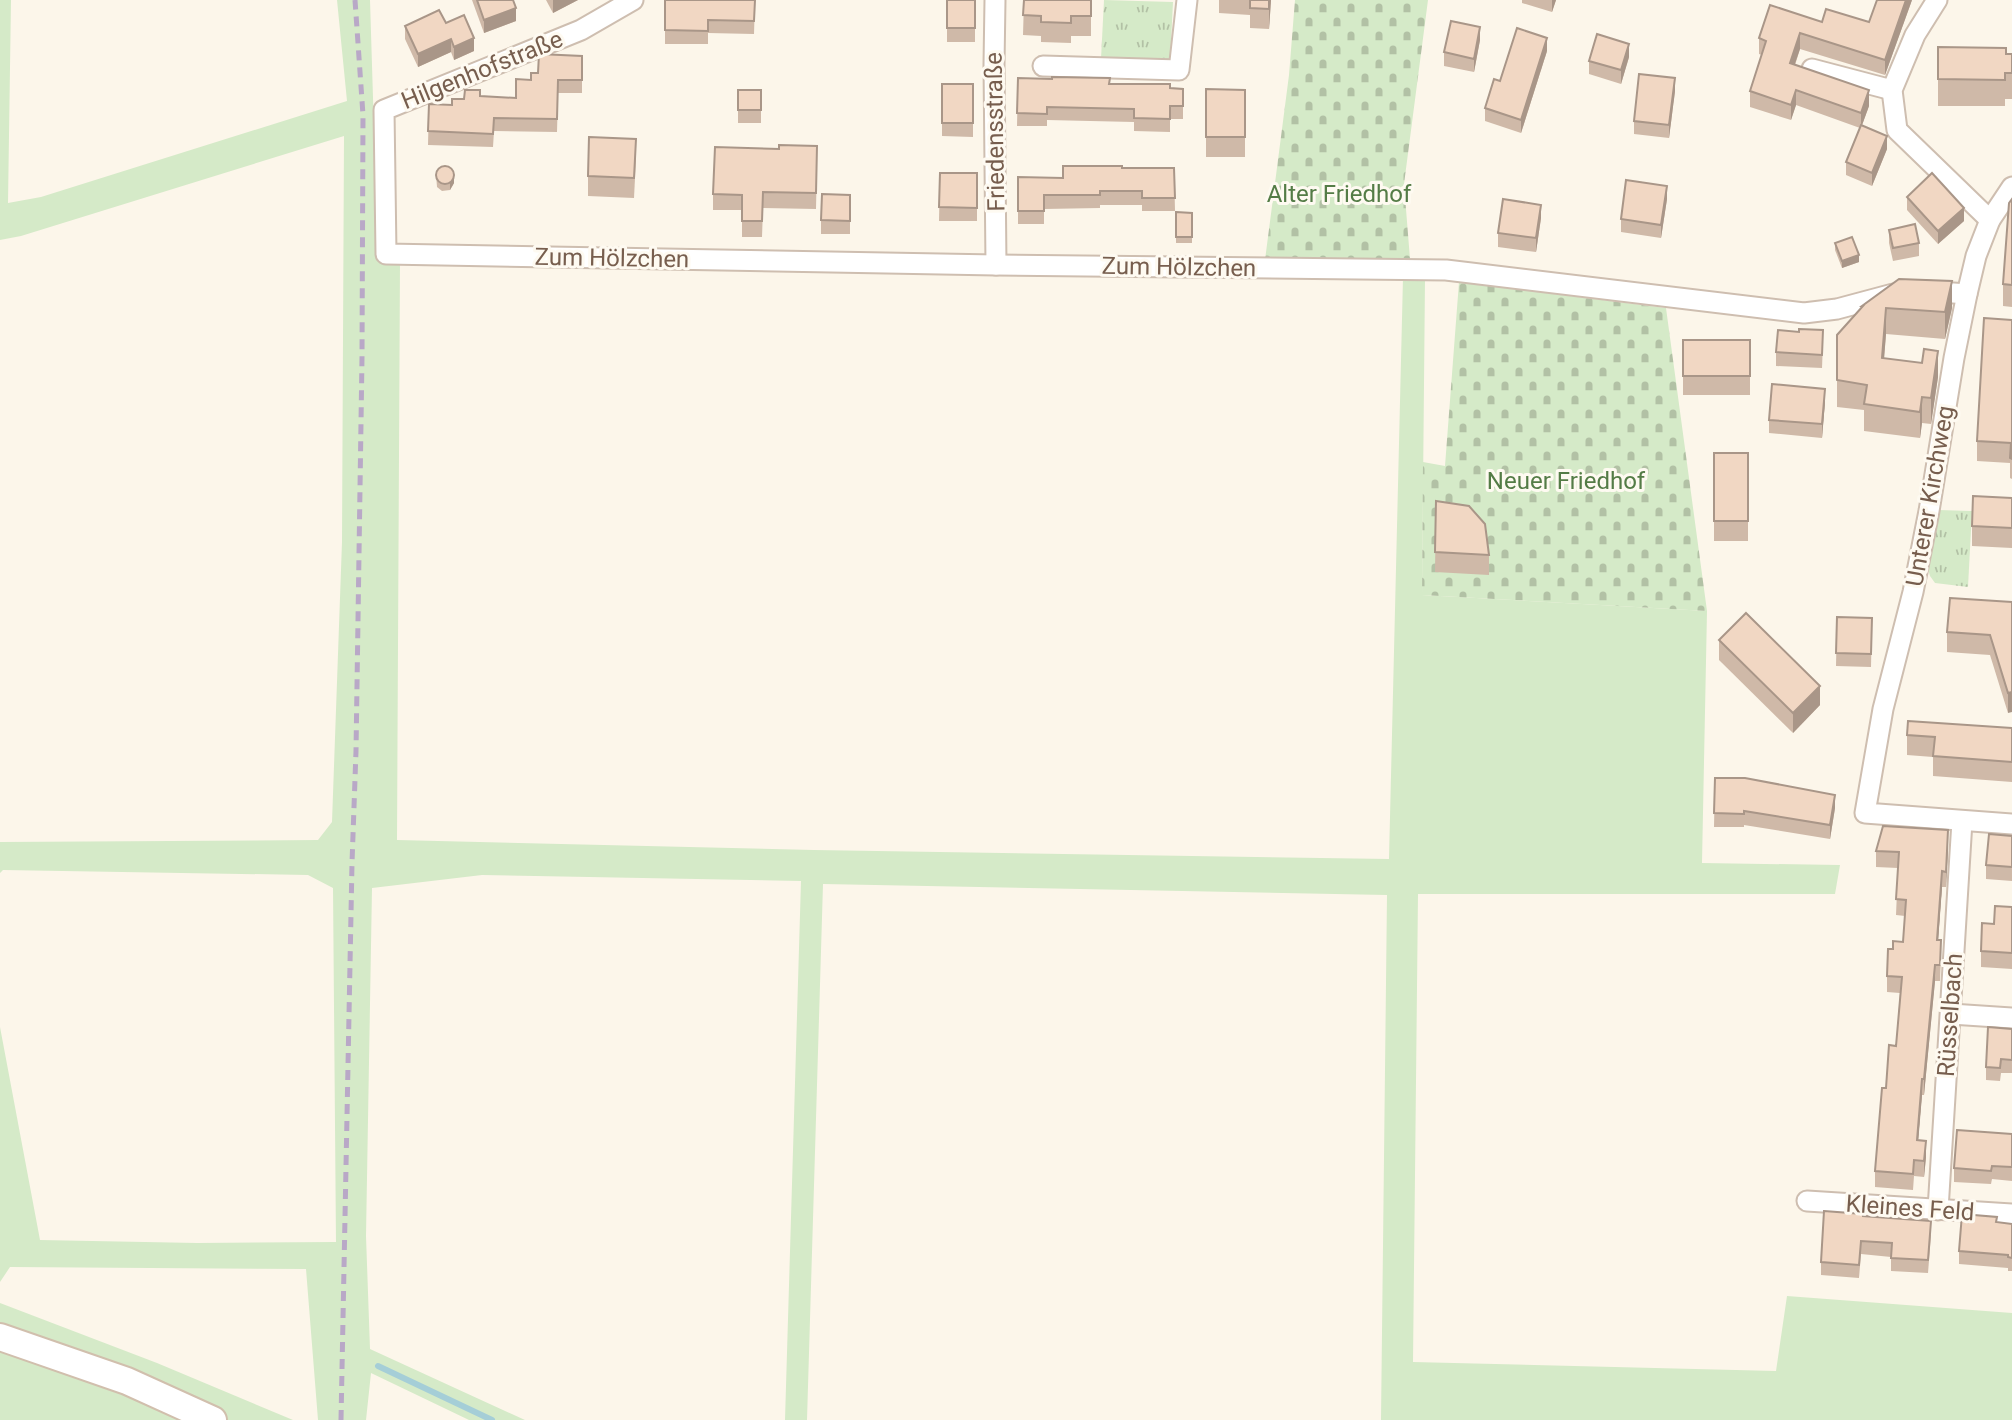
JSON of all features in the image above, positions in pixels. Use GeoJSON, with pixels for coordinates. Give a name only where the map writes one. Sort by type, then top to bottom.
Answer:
{"type":"FeatureCollection","features":[{"type":"Feature","properties":{"kind":"main road"},"geometry":{"type":"LineString","coordinates":[[0,1337],[127,1381],[213,1420]]}},
{"type":"Feature","properties":{"kind":"street","name":"Hilgenhofstraße"},"geometry":{"type":"LineString","coordinates":[[386,254],[384,110],[570,35],[633,0]]}},
{"type":"Feature","properties":{"kind":"street","name":"Friedensstraße"},"geometry":{"type":"LineString","coordinates":[[995,0],[996,265]]}},
{"type":"Feature","properties":{"kind":"street"},"geometry":{"type":"LineString","coordinates":[[1043,66],[1179,70],[1187,0]]}},
{"type":"Feature","properties":{"kind":"street"},"geometry":{"type":"LineString","coordinates":[[1937,0],[1915,35],[1892,90],[1897,130],[1990,220]]}},
{"type":"Feature","properties":{"kind":"street"},"geometry":{"type":"LineString","coordinates":[[1812,69],[1892,90]]}},
{"type":"Feature","properties":{"kind":"street","name":"Unterer Kirchweg"},"geometry":{"type":"LineString","coordinates":[[1962,821],[1865,813],[1883,709],[1913,592],[1929,511],[1967,294],[1976,256],[1990,220],[2012,187]]}},
{"type":"Feature","properties":{"kind":"street","name":"Zum Hölzchen"},"geometry":{"type":"LineString","coordinates":[[386,254],[1447,270],[1804,313],[1837,309],[1914,290],[1967,294]]}},
{"type":"Feature","properties":{"kind":"street"},"geometry":{"type":"LineString","coordinates":[[1962,821],[2012,824]]}},
{"type":"Feature","properties":{"kind":"street","name":"Rüsselbach"},"geometry":{"type":"LineString","coordinates":[[1938,1210],[1962,821]]}},
{"type":"Feature","properties":{"kind":"street"},"geometry":{"type":"LineString","coordinates":[[1951,1014],[2012,1018]]}},
{"type":"Feature","properties":{"kind":"street","name":"Kleines Feld"},"geometry":{"type":"LineString","coordinates":[[1807,1201],[2012,1214]]}},
{"type":"Feature","properties":{"kind":"green space"},"geometry":{"type":"Polygon","coordinates":[[[0,0],[11,0],[8,203],[41,197],[347,101],[337,0],[370,0],[378,261],[400,262],[397,840],[1389,859],[1403,277],[1425,279],[1422,595],[1707,611],[1702,863],[1840,865],[1835,894],[1418,894],[1413,1362],[1776,1371],[1787,1296],[2012,1313],[2012,1420],[1381,1420],[1387,895],[823,884],[807,1420],[785,1420],[801,881],[482,875],[372,888],[366,1236],[370,1349],[525,1420],[469,1420],[371,1373],[366,1420],[318,1420],[306,1269],[10,1267],[0,1282],[0,1027],[40,1240],[336,1242],[333,888],[308,875],[3,870],[0,873],[0,842],[318,840],[332,822],[342,542],[344,136],[21,236],[0,240],[0,0]]]}},
{"type":"Feature","properties":{"kind":"green space"},"geometry":{"type":"Polygon","coordinates":[[[1104,0],[1173,2],[1170,62],[1101,59],[1104,0]]]}},
{"type":"Feature","properties":{"kind":"green space","name":"Alter Friedhof"},"geometry":{"type":"Polygon","coordinates":[[[1295,0],[1428,0],[1404,184],[1410,259],[1265,260],[1289,75],[1295,0]]]}},
{"type":"Feature","properties":{"kind":"green space","name":"Neuer Friedhof"},"geometry":{"type":"Polygon","coordinates":[[[1459,282],[1666,308],[1707,611],[1422,595],[1423,462],[1445,466],[1459,282]]]}},
{"type":"Feature","properties":{"kind":"green space"},"geometry":{"type":"Polygon","coordinates":[[[1938,510],[1972,511],[1968,587],[1935,583],[1930,576],[1926,562],[1938,510]]]}},
{"type":"Feature","properties":{"kind":"green space"},"geometry":{"type":"Polygon","coordinates":[[[0,1303],[157,1363],[293,1420],[0,1420],[0,1303]]]}},
{"type":"Feature","properties":{"kind":"building"},"geometry":{"type":"Polygon","coordinates":[[[477,0],[513,0],[516,8],[484,20],[477,0]]]}},
{"type":"Feature","properties":{"kind":"building"},"geometry":{"type":"Polygon","coordinates":[[[665,0],[755,0],[754,21],[708,20],[708,31],[665,30],[665,0]]]}},
{"type":"Feature","properties":{"kind":"building"},"geometry":{"type":"Polygon","coordinates":[[[947,0],[975,0],[975,28],[947,28],[947,0]]]}},
{"type":"Feature","properties":{"kind":"building"},"geometry":{"type":"Polygon","coordinates":[[[1024,0],[1091,0],[1091,16],[1071,16],[1071,23],[1041,22],[1041,16],[1023,15],[1024,0]]]}},
{"type":"Feature","properties":{"kind":"building"},"geometry":{"type":"Polygon","coordinates":[[[1250,0],[1269,0],[1269,9],[1250,8],[1250,0]]]}},
{"type":"Feature","properties":{"kind":"building"},"geometry":{"type":"Polygon","coordinates":[[[1877,0],[1906,0],[1885,60],[1800,33],[1790,63],[1869,90],[1861,113],[1796,90],[1791,105],[1750,91],[1766,41],[1759,38],[1770,5],[1822,22],[1826,9],[1869,22],[1877,0]]]}},
{"type":"Feature","properties":{"kind":"building"},"geometry":{"type":"Polygon","coordinates":[[[439,10],[446,23],[464,15],[474,38],[454,47],[451,39],[418,54],[405,26],[439,10]]]}},
{"type":"Feature","properties":{"kind":"building"},"geometry":{"type":"Polygon","coordinates":[[[1451,21],[1480,27],[1474,59],[1444,52],[1451,21]]]}},
{"type":"Feature","properties":{"kind":"building"},"geometry":{"type":"Polygon","coordinates":[[[1517,28],[1547,38],[1521,120],[1485,108],[1494,79],[1500,81],[1517,28]]]}},
{"type":"Feature","properties":{"kind":"building"},"geometry":{"type":"Polygon","coordinates":[[[1597,34],[1629,44],[1621,70],[1589,61],[1597,34]]]}},
{"type":"Feature","properties":{"kind":"building"},"geometry":{"type":"Polygon","coordinates":[[[1938,47],[2006,48],[2006,54],[2012,54],[2012,73],[2005,73],[2005,80],[1938,79],[1938,47]]]}},
{"type":"Feature","properties":{"kind":"building"},"geometry":{"type":"Polygon","coordinates":[[[539,54],[582,56],[582,80],[558,80],[557,119],[494,118],[493,134],[428,131],[429,104],[452,105],[452,99],[464,99],[465,90],[480,90],[480,96],[516,98],[516,79],[531,80],[531,73],[538,73],[539,54]]]}},
{"type":"Feature","properties":{"kind":"building"},"geometry":{"type":"Polygon","coordinates":[[[1639,74],[1675,78],[1669,125],[1634,121],[1639,74]]]}},
{"type":"Feature","properties":{"kind":"building"},"geometry":{"type":"Polygon","coordinates":[[[1018,78],[1110,78],[1109,84],[1170,84],[1170,88],[1183,89],[1183,106],[1170,106],[1170,119],[1134,118],[1134,109],[1047,107],[1047,114],[1017,113],[1018,78]]]}},
{"type":"Feature","properties":{"kind":"building"},"geometry":{"type":"Polygon","coordinates":[[[942,84],[973,84],[973,123],[942,123],[942,84]]]}},
{"type":"Feature","properties":{"kind":"building"},"geometry":{"type":"Polygon","coordinates":[[[1206,89],[1245,90],[1245,137],[1206,137],[1206,89]]]}},
{"type":"Feature","properties":{"kind":"building"},"geometry":{"type":"Polygon","coordinates":[[[738,90],[761,90],[761,110],[738,110],[738,90]]]}},
{"type":"Feature","properties":{"kind":"building"},"geometry":{"type":"Polygon","coordinates":[[[1861,125],[1887,136],[1872,173],[1846,162],[1861,125]]]}},
{"type":"Feature","properties":{"kind":"building"},"geometry":{"type":"Polygon","coordinates":[[[589,137],[636,139],[634,178],[588,176],[589,137]]]}},
{"type":"Feature","properties":{"kind":"building"},"geometry":{"type":"Polygon","coordinates":[[[779,145],[817,146],[816,193],[763,192],[762,221],[742,221],[742,195],[713,194],[715,147],[779,149],[779,145]]]}},
{"type":"Feature","properties":{"kind":"building"},"geometry":{"type":"Polygon","coordinates":[[[445,166],[451,169],[454,175],[451,181],[445,184],[439,181],[436,175],[439,169],[445,166]]]}},
{"type":"Feature","properties":{"kind":"building"},"geometry":{"type":"Polygon","coordinates":[[[1063,166],[1174,168],[1175,198],[1142,198],[1142,191],[1100,191],[1100,195],[1044,195],[1044,211],[1018,211],[1018,177],[1063,178],[1063,166]]]}},
{"type":"Feature","properties":{"kind":"building"},"geometry":{"type":"Polygon","coordinates":[[[940,173],[977,173],[977,208],[939,207],[940,173]]]}},
{"type":"Feature","properties":{"kind":"building"},"geometry":{"type":"Polygon","coordinates":[[[1932,173],[1964,208],[1938,231],[1907,197],[1932,173]]]}},
{"type":"Feature","properties":{"kind":"building"},"geometry":{"type":"Polygon","coordinates":[[[1626,180],[1667,186],[1661,225],[1621,219],[1626,180]]]}},
{"type":"Feature","properties":{"kind":"building"},"geometry":{"type":"Polygon","coordinates":[[[822,194],[850,195],[850,221],[821,220],[822,194]]]}},
{"type":"Feature","properties":{"kind":"building"},"geometry":{"type":"Polygon","coordinates":[[[1503,199],[1541,205],[1536,238],[1498,233],[1503,199]]]}},
{"type":"Feature","properties":{"kind":"building"},"geometry":{"type":"Polygon","coordinates":[[[2012,199],[2012,285],[2003,284],[2009,203],[2012,199]]]}},
{"type":"Feature","properties":{"kind":"building"},"geometry":{"type":"Polygon","coordinates":[[[1176,212],[1192,213],[1192,237],[1176,237],[1176,212]]]}},
{"type":"Feature","properties":{"kind":"building"},"geometry":{"type":"Polygon","coordinates":[[[1915,224],[1919,243],[1893,248],[1889,230],[1915,224]]]}},
{"type":"Feature","properties":{"kind":"building"},"geometry":{"type":"Polygon","coordinates":[[[1852,237],[1859,255],[1842,261],[1835,243],[1852,237]]]}},
{"type":"Feature","properties":{"kind":"building"},"geometry":{"type":"Polygon","coordinates":[[[1899,279],[1952,281],[1945,312],[1886,308],[1882,358],[1922,363],[1924,349],[1938,351],[1931,398],[1922,397],[1920,412],[1864,404],[1867,385],[1837,380],[1837,335],[1862,306],[1899,279]]]}},
{"type":"Feature","properties":{"kind":"building"},"geometry":{"type":"Polygon","coordinates":[[[1984,318],[2012,320],[2012,459],[2011,443],[1977,441],[1984,318]]]}},
{"type":"Feature","properties":{"kind":"building"},"geometry":{"type":"Polygon","coordinates":[[[1799,329],[1823,330],[1822,355],[1776,352],[1778,330],[1799,332],[1799,329]]]}},
{"type":"Feature","properties":{"kind":"building"},"geometry":{"type":"Polygon","coordinates":[[[1683,340],[1750,340],[1750,376],[1683,376],[1683,340]]]}},
{"type":"Feature","properties":{"kind":"building"},"geometry":{"type":"Polygon","coordinates":[[[1772,384],[1825,389],[1822,424],[1769,420],[1772,384]]]}},
{"type":"Feature","properties":{"kind":"building"},"geometry":{"type":"Polygon","coordinates":[[[1714,453],[1748,453],[1748,521],[1714,521],[1714,453]]]}},
{"type":"Feature","properties":{"kind":"building"},"geometry":{"type":"Polygon","coordinates":[[[1973,496],[2012,498],[2012,528],[1972,526],[1973,496]]]}},
{"type":"Feature","properties":{"kind":"building"},"geometry":{"type":"Polygon","coordinates":[[[1436,501],[1469,506],[1485,524],[1489,555],[1435,552],[1436,501]]]}},
{"type":"Feature","properties":{"kind":"building"},"geometry":{"type":"Polygon","coordinates":[[[1950,598],[2012,602],[2012,692],[2008,693],[1990,635],[1947,632],[1950,598]]]}},
{"type":"Feature","properties":{"kind":"building"},"geometry":{"type":"Polygon","coordinates":[[[1746,613],[1820,686],[1793,713],[1719,640],[1746,613]]]}},
{"type":"Feature","properties":{"kind":"building"},"geometry":{"type":"Polygon","coordinates":[[[1837,617],[1872,618],[1871,654],[1836,653],[1837,617]]]}},
{"type":"Feature","properties":{"kind":"building"},"geometry":{"type":"Polygon","coordinates":[[[1908,721],[2012,728],[2012,762],[1933,756],[1935,737],[1907,735],[1908,721]]]}},
{"type":"Feature","properties":{"kind":"building"},"geometry":{"type":"Polygon","coordinates":[[[1715,778],[1745,778],[1835,795],[1830,825],[1744,811],[1744,814],[1714,813],[1715,778]]]}},
{"type":"Feature","properties":{"kind":"building"},"geometry":{"type":"Polygon","coordinates":[[[1883,826],[1948,830],[1946,872],[1942,871],[1937,940],[1941,940],[1940,965],[1935,965],[1917,1140],[1926,1141],[1924,1161],[1914,1160],[1913,1174],[1875,1171],[1882,1088],[1886,1088],[1889,1045],[1896,1046],[1902,977],[1887,976],[1888,949],[1893,949],[1893,941],[1903,942],[1906,900],[1896,899],[1899,852],[1876,851],[1883,826]]]}},
{"type":"Feature","properties":{"kind":"building"},"geometry":{"type":"Polygon","coordinates":[[[1989,834],[2012,836],[2012,867],[1986,865],[1989,834]]]}},
{"type":"Feature","properties":{"kind":"building"},"geometry":{"type":"Polygon","coordinates":[[[1995,906],[2012,907],[2012,953],[1981,951],[1982,923],[1994,924],[1995,906]]]}},
{"type":"Feature","properties":{"kind":"building"},"geometry":{"type":"Polygon","coordinates":[[[1988,1027],[2012,1029],[2012,1060],[2001,1059],[2000,1068],[1986,1067],[1988,1027]]]}},
{"type":"Feature","properties":{"kind":"building"},"geometry":{"type":"Polygon","coordinates":[[[1957,1130],[2012,1134],[2012,1167],[1992,1166],[1991,1171],[1954,1168],[1957,1130]]]}},
{"type":"Feature","properties":{"kind":"building"},"geometry":{"type":"Polygon","coordinates":[[[1824,1211],[1931,1221],[1928,1260],[1891,1258],[1892,1243],[1861,1241],[1859,1265],[1821,1262],[1824,1211]]]}},
{"type":"Feature","properties":{"kind":"building"},"geometry":{"type":"Polygon","coordinates":[[[1962,1214],[1997,1217],[1996,1222],[2012,1224],[2012,1258],[2008,1255],[1959,1251],[1962,1214]]]}},
{"type":"Feature","properties":{"kind":"waterway"},"geometry":{"type":"LineString","coordinates":[[378,1366],[492,1420]]}},
{"type":"Feature","properties":{"kind":"railway"},"geometry":{"type":"LineString","coordinates":[[341,1420],[362,357],[363,115],[355,0]]}}]}
